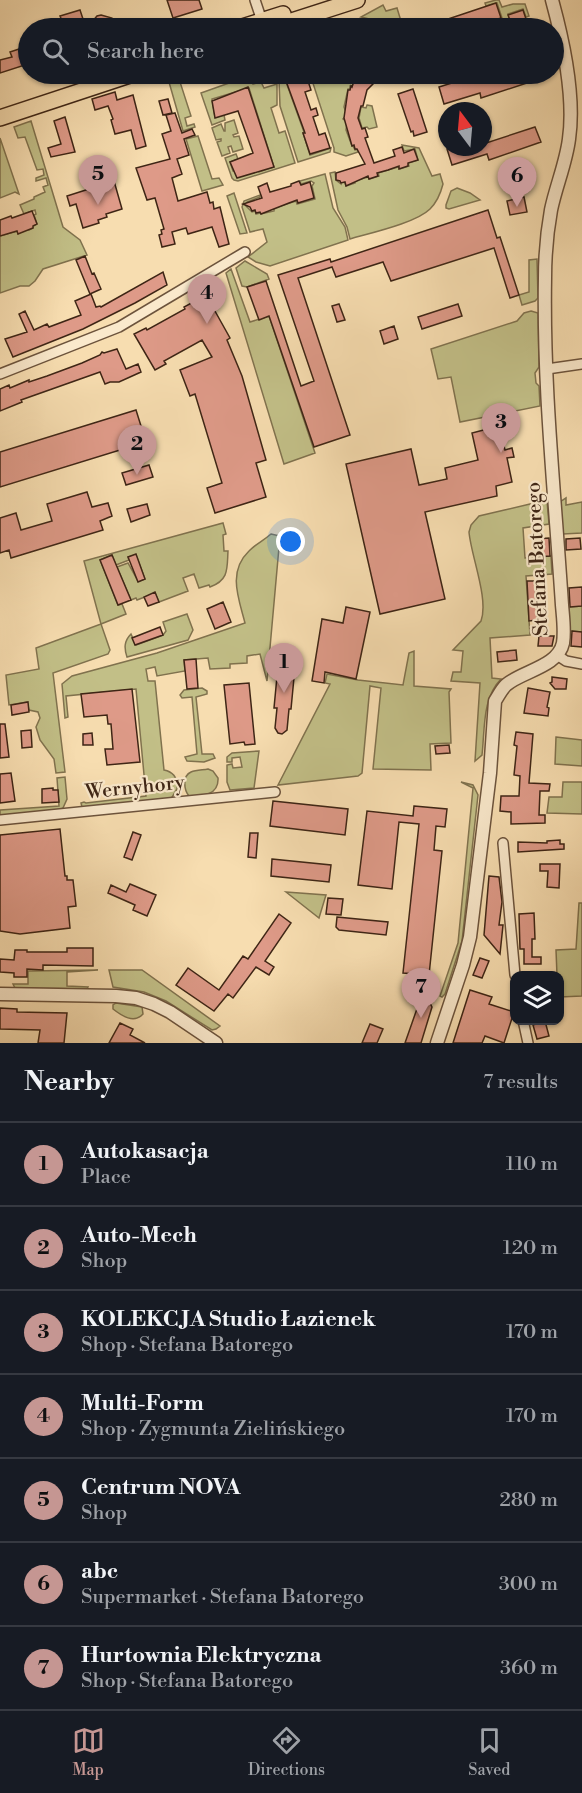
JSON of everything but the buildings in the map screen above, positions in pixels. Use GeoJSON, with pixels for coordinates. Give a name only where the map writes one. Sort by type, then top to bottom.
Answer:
{"type":"FeatureCollection","features":[{"type":"Feature","properties":{"kind":"highway"},"geometry":{"type":"LineString","coordinates":[[283,18],[326,0]]}},
{"type":"Feature","properties":{"kind":"highway"},"geometry":{"type":"LineString","coordinates":[[291,18],[357,0]]}},
{"type":"Feature","properties":{"kind":"highway"},"geometry":{"type":"LineString","coordinates":[[0,107],[71,84]]}},
{"type":"Feature","properties":{"kind":"highway"},"geometry":{"type":"LineString","coordinates":[[0,118],[103,84]]}},
{"type":"Feature","properties":{"kind":"street"},"geometry":{"type":"LineString","coordinates":[[255,0],[263,18]]}},
{"type":"Feature","properties":{"kind":"street","name":"Stefana Batorego"},"geometry":{"type":"LineString","coordinates":[[552,0],[557,18]]}},
{"type":"Feature","properties":{"kind":"street","name":"Stefana Batorego"},"geometry":{"type":"LineString","coordinates":[[437,1043],[470,937],[490,773],[495,701],[500,691],[508,683],[548,662],[557,655],[563,643],[544,331],[545,256],[551,211],[570,126],[564,54]]}},
{"type":"Feature","properties":{"kind":"street"},"geometry":{"type":"LineString","coordinates":[[0,374],[119,327],[245,252]]}},
{"type":"Feature","properties":{"kind":"street"},"geometry":{"type":"LineString","coordinates":[[547,369],[582,363]]}},
{"type":"Feature","properties":{"kind":"street"},"geometry":{"type":"LineString","coordinates":[[557,655],[566,661],[582,664]]}},
{"type":"Feature","properties":{"kind":"street","name":"Wernyhory"},"geometry":{"type":"LineString","coordinates":[[0,820],[275,792]]}},
{"type":"Feature","properties":{"kind":"street"},"geometry":{"type":"LineString","coordinates":[[503,843],[515,971]]}},
{"type":"Feature","properties":{"kind":"street"},"geometry":{"type":"LineString","coordinates":[[0,994],[136,998],[162,1008],[216,1043]]}},
{"type":"Feature","properties":{"kind":"street"},"geometry":{"type":"LineString","coordinates":[[524,1025],[528,1043]]}},
{"type":"Feature","properties":{"kind":"shaded area"},"geometry":{"type":"Polygon","coordinates":[[[499,0],[502,7],[525,4],[529,16],[526,17],[523,9],[508,14],[509,18],[502,18],[497,3],[486,6],[485,3],[499,0]]]}},
{"type":"Feature","properties":{"kind":"shaded area"},"geometry":{"type":"Polygon","coordinates":[[[383,5],[386,11],[397,8],[400,18],[365,18],[361,17],[383,5]]]}},
{"type":"Feature","properties":{"kind":"shaded area"},"geometry":{"type":"Polygon","coordinates":[[[170,84],[181,84],[191,116],[185,118],[187,126],[194,124],[195,127],[183,131],[170,84]]]}},
{"type":"Feature","properties":{"kind":"shaded area"},"geometry":{"type":"Polygon","coordinates":[[[226,84],[262,84],[264,88],[277,84],[277,105],[271,108],[279,133],[285,131],[295,163],[238,181],[234,180],[225,158],[236,154],[238,159],[230,162],[233,171],[259,172],[274,167],[249,88],[212,99],[215,117],[224,115],[225,120],[212,125],[201,93],[226,84]]]}},
{"type":"Feature","properties":{"kind":"shaded area"},"geometry":{"type":"Polygon","coordinates":[[[279,84],[287,84],[310,155],[331,148],[330,152],[298,162],[280,106],[279,84]]]}},
{"type":"Feature","properties":{"kind":"shaded area"},"geometry":{"type":"Polygon","coordinates":[[[313,84],[353,84],[348,89],[344,107],[347,115],[343,119],[347,122],[346,130],[352,146],[358,152],[346,156],[334,152],[313,84]]]}},
{"type":"Feature","properties":{"kind":"shaded area"},"geometry":{"type":"Polygon","coordinates":[[[367,105],[372,106],[377,127],[362,128],[359,118],[361,107],[366,108],[367,105]]]}},
{"type":"Feature","properties":{"kind":"shaded area"},"geometry":{"type":"Polygon","coordinates":[[[234,120],[238,133],[233,135],[234,137],[239,136],[243,149],[233,152],[231,146],[228,147],[230,153],[222,156],[217,142],[221,139],[216,140],[212,128],[221,124],[225,131],[225,123],[234,120]]]}},
{"type":"Feature","properties":{"kind":"shaded area"},"geometry":{"type":"Polygon","coordinates":[[[31,121],[63,227],[80,240],[87,255],[43,269],[29,286],[20,286],[0,293],[0,236],[17,231],[18,234],[37,224],[35,210],[24,214],[20,205],[45,192],[43,187],[48,185],[46,178],[36,181],[36,178],[44,175],[43,169],[37,170],[25,137],[18,138],[14,127],[31,121]]]}},
{"type":"Feature","properties":{"kind":"shaded area"},"geometry":{"type":"Polygon","coordinates":[[[198,136],[212,179],[219,178],[223,185],[202,191],[186,139],[198,136]]]}},
{"type":"Feature","properties":{"kind":"shaded area"},"geometry":{"type":"Polygon","coordinates":[[[0,138],[19,194],[15,192],[0,198],[0,138]]]}},
{"type":"Feature","properties":{"kind":"shaded area"},"geometry":{"type":"Polygon","coordinates":[[[402,145],[419,148],[432,176],[440,174],[443,184],[440,194],[430,209],[414,219],[350,239],[347,227],[338,210],[330,173],[335,172],[336,180],[341,184],[344,180],[346,186],[355,183],[354,179],[368,177],[369,179],[379,176],[378,173],[409,166],[408,163],[418,160],[415,149],[404,151],[402,145]]]}},
{"type":"Feature","properties":{"kind":"shaded area"},"geometry":{"type":"Polygon","coordinates":[[[325,174],[333,208],[345,227],[348,240],[270,266],[248,257],[267,242],[263,229],[250,232],[242,207],[244,201],[260,195],[247,202],[246,206],[252,212],[261,214],[296,201],[297,204],[315,199],[312,186],[314,183],[311,181],[301,184],[300,181],[325,174]]]}},
{"type":"Feature","properties":{"kind":"shaded area"},"geometry":{"type":"Polygon","coordinates":[[[457,188],[480,200],[446,208],[451,191],[457,188]]]}},
{"type":"Feature","properties":{"kind":"shaded area"},"geometry":{"type":"Polygon","coordinates":[[[234,193],[247,233],[240,234],[227,196],[234,193]]]}},
{"type":"Feature","properties":{"kind":"shaded area"},"geometry":{"type":"Polygon","coordinates":[[[537,259],[538,298],[522,305],[519,295],[529,292],[529,260],[537,259]]]}},
{"type":"Feature","properties":{"kind":"shaded area"},"geometry":{"type":"Polygon","coordinates":[[[245,261],[267,274],[269,279],[247,287],[242,286],[236,268],[245,261]]]}},
{"type":"Feature","properties":{"kind":"shaded area"},"geometry":{"type":"Polygon","coordinates":[[[231,269],[250,322],[269,316],[315,453],[284,464],[226,273],[231,269]]]}},
{"type":"Feature","properties":{"kind":"shaded area"},"geometry":{"type":"Polygon","coordinates":[[[531,311],[538,313],[539,367],[535,373],[536,383],[539,386],[540,406],[460,422],[451,377],[438,379],[431,349],[517,321],[524,313],[531,311]]]}},
{"type":"Feature","properties":{"kind":"shaded area"},"geometry":{"type":"Polygon","coordinates":[[[566,498],[566,505],[582,502],[582,533],[563,534],[560,502],[566,498]]]}},
{"type":"Feature","properties":{"kind":"shaded area"},"geometry":{"type":"Polygon","coordinates":[[[544,500],[547,501],[549,524],[523,528],[525,558],[551,556],[552,574],[526,576],[530,635],[490,638],[492,678],[501,679],[490,695],[484,725],[482,755],[475,761],[480,683],[451,681],[453,672],[461,672],[463,651],[453,650],[481,621],[483,612],[483,601],[469,532],[471,525],[479,516],[530,504],[540,504],[544,500]]]}},
{"type":"Feature","properties":{"kind":"shaded area"},"geometry":{"type":"Polygon","coordinates":[[[223,523],[226,534],[223,535],[224,551],[228,551],[226,573],[221,581],[210,587],[209,585],[199,588],[194,574],[183,578],[188,591],[159,602],[155,593],[131,600],[117,567],[128,563],[138,581],[145,579],[136,555],[116,565],[112,555],[100,560],[118,605],[122,604],[126,614],[101,624],[84,561],[223,523]]]}},
{"type":"Feature","properties":{"kind":"shaded area"},"geometry":{"type":"Polygon","coordinates":[[[271,534],[280,536],[267,681],[260,654],[247,656],[247,663],[230,664],[230,668],[210,669],[208,658],[184,660],[185,671],[157,676],[155,667],[146,669],[148,681],[155,681],[164,770],[175,776],[177,789],[171,799],[82,807],[81,803],[84,802],[146,796],[136,689],[66,696],[68,717],[65,718],[62,684],[72,676],[157,653],[245,623],[238,595],[236,577],[238,568],[249,551],[271,534]]]}},
{"type":"Feature","properties":{"kind":"shaded area"},"geometry":{"type":"Polygon","coordinates":[[[582,606],[582,632],[569,631],[569,607],[582,606]]]}},
{"type":"Feature","properties":{"kind":"shaded area"},"geometry":{"type":"Polygon","coordinates":[[[187,614],[193,630],[188,640],[127,657],[125,645],[131,634],[136,645],[163,635],[166,631],[163,622],[187,614]]]}},
{"type":"Feature","properties":{"kind":"shaded area"},"geometry":{"type":"Polygon","coordinates":[[[101,624],[110,650],[108,654],[53,673],[65,772],[56,773],[54,759],[40,740],[36,727],[40,718],[38,712],[29,710],[27,702],[9,705],[6,675],[39,669],[36,648],[101,624]]]}},
{"type":"Feature","properties":{"kind":"shaded area"},"geometry":{"type":"Polygon","coordinates":[[[414,651],[414,686],[451,689],[449,692],[451,743],[430,744],[431,770],[373,769],[381,688],[370,686],[362,773],[358,776],[278,785],[330,684],[325,683],[327,674],[403,685],[409,653],[414,651]]]}},
{"type":"Feature","properties":{"kind":"shaded area"},"geometry":{"type":"Polygon","coordinates":[[[202,688],[207,691],[207,694],[196,697],[202,754],[213,754],[215,758],[204,762],[187,761],[185,757],[197,754],[192,697],[182,698],[180,695],[184,690],[202,688]]]}},
{"type":"Feature","properties":{"kind":"shaded area"},"geometry":{"type":"Polygon","coordinates":[[[556,737],[582,740],[582,766],[555,764],[556,737]]]}},
{"type":"Feature","properties":{"kind":"shaded area"},"geometry":{"type":"Polygon","coordinates":[[[259,751],[254,788],[230,790],[227,782],[227,765],[232,764],[233,768],[242,767],[240,757],[232,758],[232,762],[227,762],[227,757],[232,753],[259,751]]]}},
{"type":"Feature","properties":{"kind":"shaded area"},"geometry":{"type":"Polygon","coordinates":[[[208,769],[213,771],[218,778],[216,788],[205,795],[189,796],[185,787],[188,774],[208,769]]]}},
{"type":"Feature","properties":{"kind":"shaded area"},"geometry":{"type":"Polygon","coordinates":[[[65,777],[67,799],[63,808],[0,816],[0,810],[59,806],[57,778],[65,777]]]}},
{"type":"Feature","properties":{"kind":"shaded area"},"geometry":{"type":"Polygon","coordinates":[[[461,782],[473,785],[478,795],[462,941],[445,994],[442,997],[440,996],[458,943],[473,788],[461,782]]]}},
{"type":"Feature","properties":{"kind":"shaded area"},"geometry":{"type":"Polygon","coordinates":[[[563,782],[582,782],[582,814],[547,813],[549,797],[562,797],[563,782]]]}},
{"type":"Feature","properties":{"kind":"shaded area"},"geometry":{"type":"Polygon","coordinates":[[[286,892],[326,895],[319,918],[286,892]]]}},
{"type":"Feature","properties":{"kind":"shaded area"},"geometry":{"type":"Polygon","coordinates":[[[579,903],[582,903],[582,996],[564,997],[564,971],[557,971],[556,950],[576,949],[579,903]]]}},
{"type":"Feature","properties":{"kind":"shaded area"},"geometry":{"type":"Polygon","coordinates":[[[98,970],[67,972],[67,986],[88,987],[87,989],[15,988],[13,984],[28,984],[28,971],[98,970]]]}},
{"type":"Feature","properties":{"kind":"shaded area"},"geometry":{"type":"Polygon","coordinates":[[[109,970],[142,970],[220,1026],[212,1030],[166,1001],[144,992],[113,987],[109,970]]]}},
{"type":"Feature","properties":{"kind":"shaded area"},"geometry":{"type":"Polygon","coordinates":[[[116,1003],[142,1007],[143,1014],[132,1019],[124,1016],[113,1009],[116,1003]]]}},
{"type":"Feature","properties":{"kind":"place","name":"Centrum NOVA"},"geometry":{"type":"Point","coordinates":[98,205]}},
{"type":"Feature","properties":{"kind":"place","name":"abc"},"geometry":{"type":"Point","coordinates":[517,207]}},
{"type":"Feature","properties":{"kind":"place","name":"Multi-Form"},"geometry":{"type":"Point","coordinates":[207,324]}},
{"type":"Feature","properties":{"kind":"place","name":"KOLEKCJA Studio Łazienek"},"geometry":{"type":"Point","coordinates":[501,453]}},
{"type":"Feature","properties":{"kind":"place","name":"Auto-Mech"},"geometry":{"type":"Point","coordinates":[137,475]}},
{"type":"Feature","properties":{"kind":"place","name":"Autokasacja"},"geometry":{"type":"Point","coordinates":[284,693]}},
{"type":"Feature","properties":{"kind":"place","name":"Hurtownia Elektryczna"},"geometry":{"type":"Point","coordinates":[421,1018]}}]}
